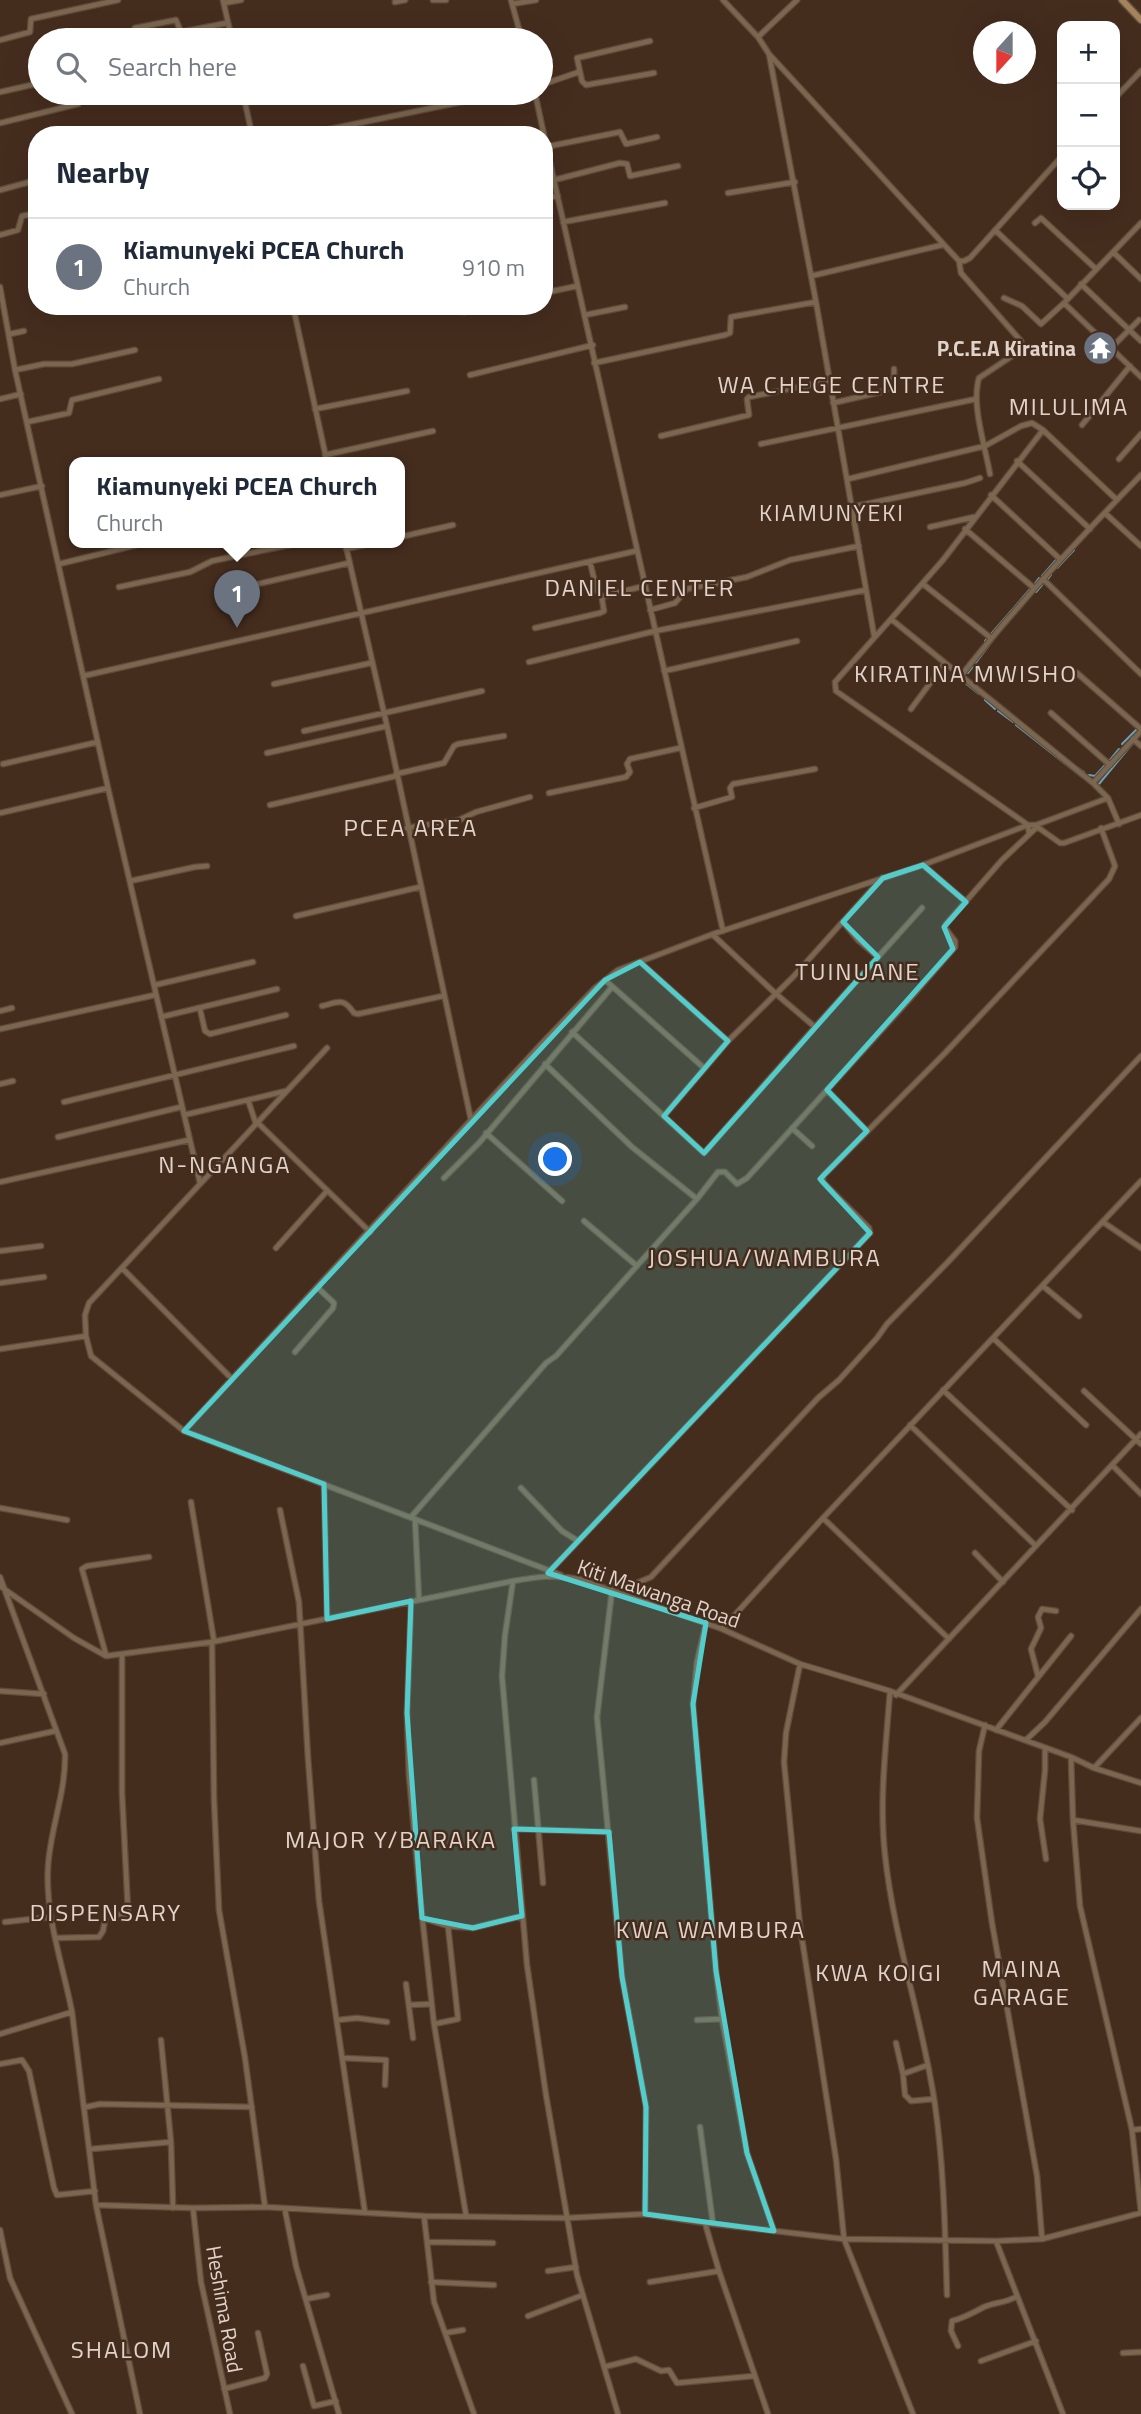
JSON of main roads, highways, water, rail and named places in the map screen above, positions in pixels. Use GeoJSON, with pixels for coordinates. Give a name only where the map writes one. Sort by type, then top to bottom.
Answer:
{"type":"FeatureCollection","features":[{"type":"Feature","properties":{"kind":"waterway"},"geometry":{"type":"LineString","coordinates":[[1057,568],[1074,550]]}},
{"type":"Feature","properties":{"kind":"waterway"},"geometry":{"type":"LineString","coordinates":[[1042,576],[1056,560]]}},
{"type":"Feature","properties":{"kind":"waterway"},"geometry":{"type":"LineString","coordinates":[[1047,580],[1051,575]]}},
{"type":"Feature","properties":{"kind":"waterway"},"geometry":{"type":"LineString","coordinates":[[1034,585],[1039,578]]}},
{"type":"Feature","properties":{"kind":"waterway"},"geometry":{"type":"LineString","coordinates":[[1036,592],[1042,585]]}},
{"type":"Feature","properties":{"kind":"waterway"},"geometry":{"type":"LineString","coordinates":[[985,641],[1031,588]]}},
{"type":"Feature","properties":{"kind":"waterway"},"geometry":{"type":"LineString","coordinates":[[1015,614],[1023,605]]}},
{"type":"Feature","properties":{"kind":"waterway"},"geometry":{"type":"LineString","coordinates":[[1007,623],[1013,616]]}},
{"type":"Feature","properties":{"kind":"waterway"},"geometry":{"type":"LineString","coordinates":[[968,673],[1003,627]]}},
{"type":"Feature","properties":{"kind":"waterway"},"geometry":{"type":"LineString","coordinates":[[955,675],[979,694]]}},
{"type":"Feature","properties":{"kind":"waterway"},"geometry":{"type":"LineString","coordinates":[[985,700],[995,709]]}},
{"type":"Feature","properties":{"kind":"waterway"},"geometry":{"type":"LineString","coordinates":[[998,711],[1013,722]]}},
{"type":"Feature","properties":{"kind":"waterway"},"geometry":{"type":"LineString","coordinates":[[1016,725],[1082,777]]}},
{"type":"Feature","properties":{"kind":"waterway"},"geometry":{"type":"LineString","coordinates":[[1122,744],[1136,730]]}},
{"type":"Feature","properties":{"kind":"waterway"},"geometry":{"type":"LineString","coordinates":[[1099,784],[1133,743]]}},
{"type":"Feature","properties":{"kind":"waterway"},"geometry":{"type":"LineString","coordinates":[[1110,760],[1119,749]]}},
{"type":"Feature","properties":{"kind":"waterway"},"geometry":{"type":"LineString","coordinates":[[1089,775],[1095,776],[1106,764]]}},
{"type":"Feature","properties":{"kind":"waterway"},"geometry":{"type":"LineString","coordinates":[[1078,768],[1084,772]]}},
{"type":"Feature","properties":{"kind":"place","name":"P.C.E.A Kiratina"},"geometry":{"type":"Point","coordinates":[1100,348]}},
{"type":"Feature","properties":{"kind":"place","name":"Kiamunyeki PCEA Church"},"geometry":{"type":"Point","coordinates":[237,628]}},
{"type":"Feature","properties":{"kind":"district","name":"WA CHEGE CENTRE"},"geometry":{"type":"Point","coordinates":[832,384]}},
{"type":"Feature","properties":{"kind":"district","name":"MILULIMA"},"geometry":{"type":"Point","coordinates":[1069,406]}},
{"type":"Feature","properties":{"kind":"district","name":"KIAMUNYEKI"},"geometry":{"type":"Point","coordinates":[832,512]}},
{"type":"Feature","properties":{"kind":"district","name":"DANIEL CENTER"},"geometry":{"type":"Point","coordinates":[640,587]}},
{"type":"Feature","properties":{"kind":"district","name":"KIRATINA MWISHO"},"geometry":{"type":"Point","coordinates":[966,673]}},
{"type":"Feature","properties":{"kind":"district","name":"PCEA AREA"},"geometry":{"type":"Point","coordinates":[411,827]}},
{"type":"Feature","properties":{"kind":"district","name":"TUINUANE"},"geometry":{"type":"Point","coordinates":[858,971]}},
{"type":"Feature","properties":{"kind":"district","name":"N-NGANGA"},"geometry":{"type":"Point","coordinates":[225,1164]}},
{"type":"Feature","properties":{"kind":"district","name":"JOSHUA/WAMBURA"},"geometry":{"type":"Point","coordinates":[765,1257]}},
{"type":"Feature","properties":{"kind":"district","name":"MAJOR Y/BARAKA"},"geometry":{"type":"Point","coordinates":[391,1839]}},
{"type":"Feature","properties":{"kind":"district","name":"DISPENSARY"},"geometry":{"type":"Point","coordinates":[106,1912]}},
{"type":"Feature","properties":{"kind":"district","name":"KWA WAMBURA"},"geometry":{"type":"Point","coordinates":[711,1929]}},
{"type":"Feature","properties":{"kind":"district","name":"KWA KOIGI"},"geometry":{"type":"Point","coordinates":[879,1972]}},
{"type":"Feature","properties":{"kind":"district","name":"MAINA GARAGE"},"geometry":{"type":"Point","coordinates":[1022,1982]}},
{"type":"Feature","properties":{"kind":"district","name":"SHALOM"},"geometry":{"type":"Point","coordinates":[122,2349]}}]}
